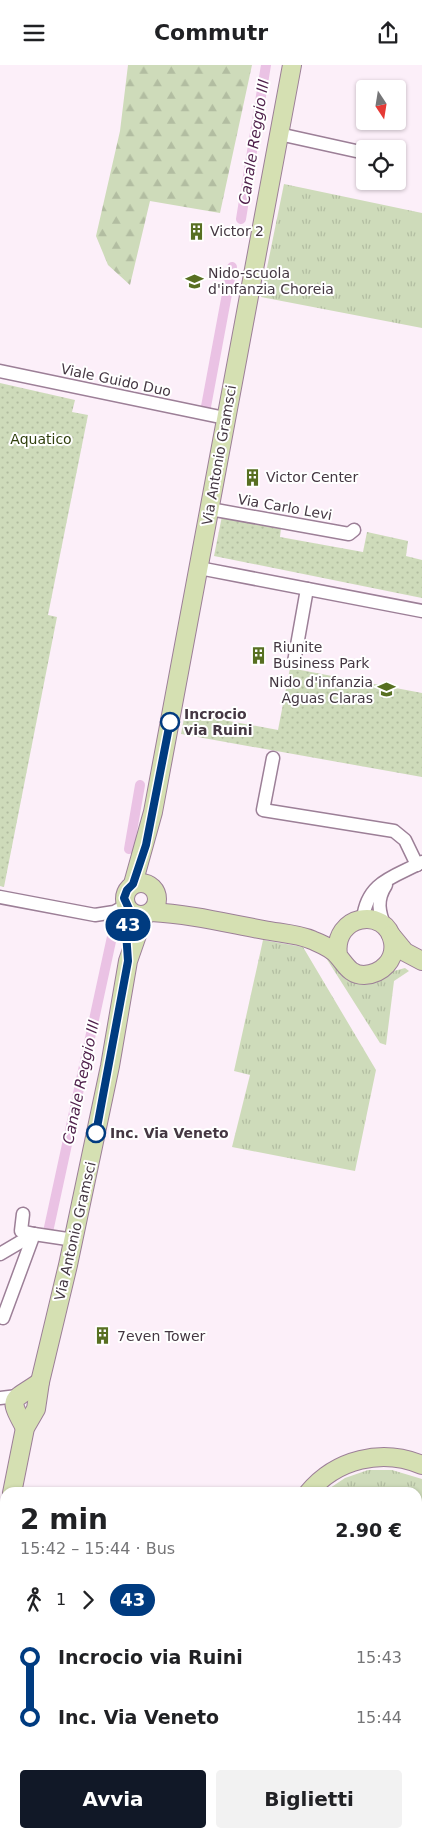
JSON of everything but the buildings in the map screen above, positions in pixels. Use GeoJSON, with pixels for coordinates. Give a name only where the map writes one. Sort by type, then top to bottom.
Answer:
{"type":"FeatureCollection","features":[{"type":"Feature","properties":{"kind":"street","name":"Via Antonio Gramsci"},"geometry":{"type":"LineString","coordinates":[[12,1487],[19,1406],[40,1382],[74,1240],[110,1066],[139,901],[146,845],[292,65]]}},
{"type":"Feature","properties":{"kind":"street"},"geometry":{"type":"LineString","coordinates":[[279,134],[356,151]]}},
{"type":"Feature","properties":{"kind":"street","name":"Viale Guido Duo"},"geometry":{"type":"LineString","coordinates":[[0,371],[225,418]]}},
{"type":"Feature","properties":{"kind":"street","name":"Via Carlo Levi"},"geometry":{"type":"LineString","coordinates":[[210,509],[349,534],[354,531]]}},
{"type":"Feature","properties":{"kind":"street"},"geometry":{"type":"LineString","coordinates":[[199,568],[422,611]]}},
{"type":"Feature","properties":{"kind":"street"},"geometry":{"type":"LineString","coordinates":[[294,662],[308,589]]}},
{"type":"Feature","properties":{"kind":"street"},"geometry":{"type":"LineString","coordinates":[[273,758],[263,810],[394,831],[405,840],[420,863],[394,874],[379,884],[369,901],[364,919]]}},
{"type":"Feature","properties":{"kind":"street"},"geometry":{"type":"LineString","coordinates":[[344,928],[338,941],[338,955],[343,965],[352,972],[362,975],[378,972],[390,961],[393,953],[388,931],[379,911],[380,893],[394,874]]}},
{"type":"Feature","properties":{"kind":"street"},"geometry":{"type":"LineString","coordinates":[[0,897],[95,915],[139,901],[183,913],[309,939],[338,955]]}},
{"type":"Feature","properties":{"kind":"street"},"geometry":{"type":"LineString","coordinates":[[309,939],[333,933],[353,922],[371,919],[388,931],[404,952],[422,960]]}},
{"type":"Feature","properties":{"kind":"street"},"geometry":{"type":"LineString","coordinates":[[390,961],[422,960]]}},
{"type":"Feature","properties":{"kind":"street"},"geometry":{"type":"LineString","coordinates":[[23,1215],[21,1231],[74,1240]]}},
{"type":"Feature","properties":{"kind":"street"},"geometry":{"type":"LineString","coordinates":[[0,1254],[34,1234]]}},
{"type":"Feature","properties":{"kind":"street"},"geometry":{"type":"LineString","coordinates":[[3,1318],[34,1234]]}},
{"type":"Feature","properties":{"kind":"street"},"geometry":{"type":"LineString","coordinates":[[314,1487],[339,1467],[354,1461],[422,1450]]}},
{"type":"Feature","properties":{"kind":"street"},"geometry":{"type":"LineString","coordinates":[[385,1457],[409,1460],[422,1465]]}},
{"type":"Feature","properties":{"kind":"green space"},"geometry":{"type":"Polygon","coordinates":[[[128,65],[252,65],[220,213],[150,201],[130,285],[108,265],[96,236],[120,131],[128,65]]]}},
{"type":"Feature","properties":{"kind":"green space"},"geometry":{"type":"Polygon","coordinates":[[[284,184],[422,213],[422,328],[261,297],[284,184]]]}},
{"type":"Feature","properties":{"kind":"green space","name":"Aquatico"},"geometry":{"type":"Polygon","coordinates":[[[0,383],[75,400],[72,412],[88,415],[48,615],[57,617],[4,887],[0,886],[0,383]]]}},
{"type":"Feature","properties":{"kind":"green space"},"geometry":{"type":"Polygon","coordinates":[[[222,516],[281,528],[280,537],[363,552],[367,532],[408,541],[406,556],[422,560],[422,598],[214,556],[222,516]]]}},
{"type":"Feature","properties":{"kind":"green space"},"geometry":{"type":"Polygon","coordinates":[[[290,668],[422,693],[422,777],[181,734],[185,713],[278,730],[290,668]]]}},
{"type":"Feature","properties":{"kind":"green space"},"geometry":{"type":"Polygon","coordinates":[[[263,940],[303,947],[376,1070],[355,1171],[232,1147],[250,1075],[234,1071],[263,940]]]}},
{"type":"Feature","properties":{"kind":"green space"},"geometry":{"type":"Polygon","coordinates":[[[321,950],[343,971],[390,972],[405,968],[409,971],[394,981],[386,1045],[380,1043],[321,950]]]}},
{"type":"Feature","properties":{"kind":"green space"},"geometry":{"type":"Polygon","coordinates":[[[368,1470],[392,1470],[422,1479],[422,1487],[332,1487],[345,1478],[368,1470]]]}},
{"type":"Feature","properties":{"kind":"waterway","name":"Canale Reggio III"},"geometry":{"type":"LineString","coordinates":[[241,219],[266,65]]}},
{"type":"Feature","properties":{"kind":"waterway","name":"Canale Reggio III"},"geometry":{"type":"LineString","coordinates":[[205,412],[232,267]]}},
{"type":"Feature","properties":{"kind":"waterway","name":"Canale Reggio III"},"geometry":{"type":"LineString","coordinates":[[129,849],[140,785]]}},
{"type":"Feature","properties":{"kind":"waterway","name":"Canale Reggio III"},"geometry":{"type":"LineString","coordinates":[[48,1232],[113,932]]}},
{"type":"Feature","properties":{"kind":"bus line","name":"43"},"geometry":{"type":"LineString","coordinates":[[96,1133],[110,1066],[128,961],[126,932],[130,911],[125,906],[124,898],[127,890],[133,884],[146,845],[170,722]]}},
{"type":"Feature","properties":{"kind":"place","name":"Victor 2"},"geometry":{"type":"Point","coordinates":[196,231]}},
{"type":"Feature","properties":{"kind":"place","name":"Nido-scuola d'infanzia Choreia"},"geometry":{"type":"Point","coordinates":[194,281]}},
{"type":"Feature","properties":{"kind":"place","name":"Victor Center"},"geometry":{"type":"Point","coordinates":[252,477]}},
{"type":"Feature","properties":{"kind":"place","name":"Riunite Business Park"},"geometry":{"type":"Point","coordinates":[259,655]}},
{"type":"Feature","properties":{"kind":"place","name":"Nido d'infanzia Aguas Claras"},"geometry":{"type":"Point","coordinates":[387,690]}},
{"type":"Feature","properties":{"kind":"place","name":"Incrocio via Ruini"},"geometry":{"type":"Point","coordinates":[170,722]}},
{"type":"Feature","properties":{"kind":"place","name":"Inc. Via Veneto"},"geometry":{"type":"Point","coordinates":[96,1133]}},
{"type":"Feature","properties":{"kind":"place","name":"7even Tower"},"geometry":{"type":"Point","coordinates":[103,1336]}}]}
